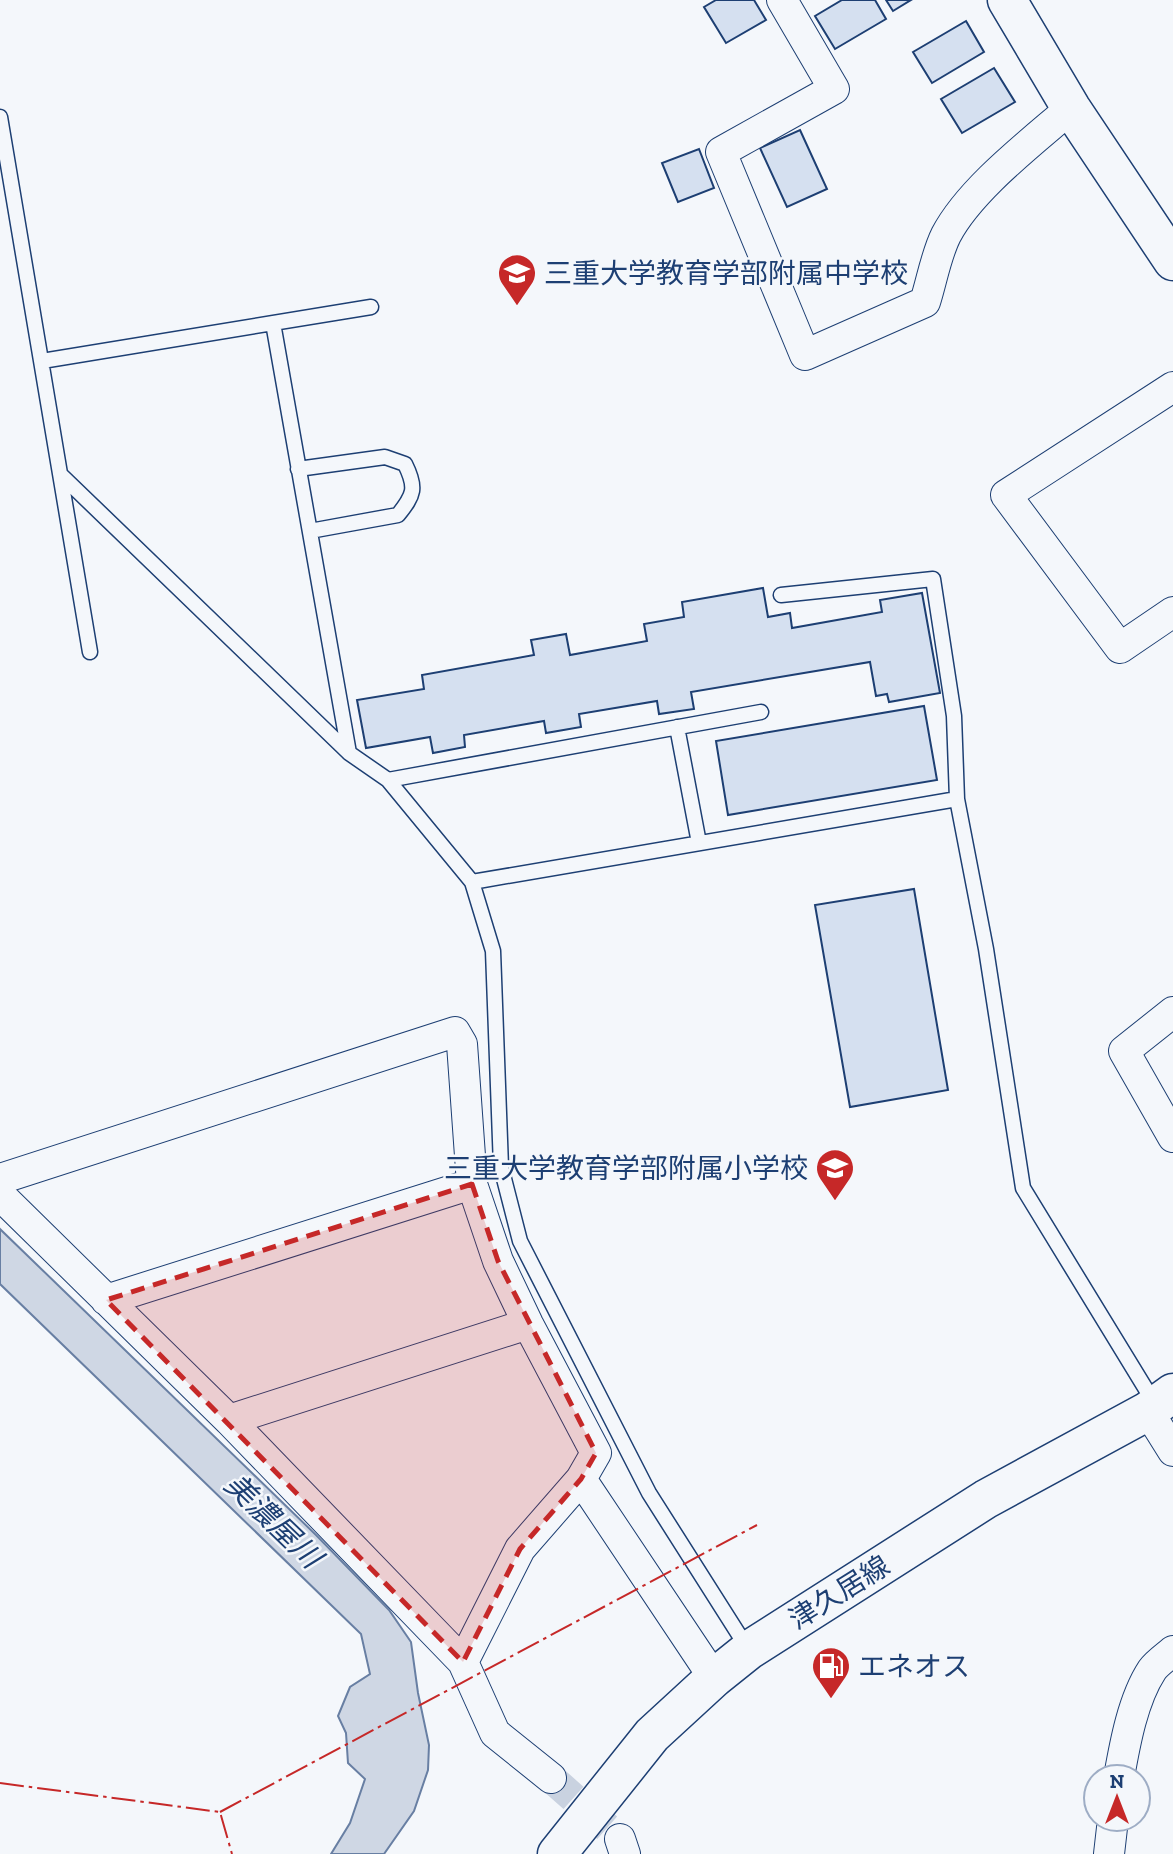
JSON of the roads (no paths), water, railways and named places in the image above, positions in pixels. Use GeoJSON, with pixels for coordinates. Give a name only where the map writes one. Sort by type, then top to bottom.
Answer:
{"type":"FeatureCollection","features":[{"type":"Feature","properties":{"kind":"main road"},"geometry":{"type":"LineString","coordinates":[[1007,0],[1072,107],[1173,261]]}},
{"type":"Feature","properties":{"kind":"main road","name":"津久居線"},"geometry":{"type":"LineString","coordinates":[[557,1854],[652,1735],[749,1650],[986,1499],[1159,1403]]}},
{"type":"Feature","properties":{"kind":"street"},"geometry":{"type":"LineString","coordinates":[[782,0],[834,89],[721,152],[805,355],[925,302],[945,238],[954,222],[993,177],[1072,107]]}},
{"type":"Feature","properties":{"kind":"street"},"geometry":{"type":"LineString","coordinates":[[1173,387],[1006,495],[1120,648],[1173,612]]}},
{"type":"Feature","properties":{"kind":"street"},"geometry":{"type":"LineString","coordinates":[[1173,1012],[1124,1051],[1173,1137]]}},
{"type":"Feature","properties":{"kind":"street"},"geometry":{"type":"LineString","coordinates":[[0,1179],[455,1032],[462,1044],[472,1184],[498,1261],[596,1453],[581,1479],[520,1549],[463,1662]]}},
{"type":"Feature","properties":{"kind":"street"},"geometry":{"type":"LineString","coordinates":[[106,1300],[472,1184]]}},
{"type":"Feature","properties":{"kind":"street"},"geometry":{"type":"LineString","coordinates":[[0,1195],[229,1420],[463,1662],[495,1733],[551,1778]]}},
{"type":"Feature","properties":{"kind":"street"},"geometry":{"type":"LineString","coordinates":[[229,1420],[528,1324]]}},
{"type":"Feature","properties":{"kind":"street"},"geometry":{"type":"LineString","coordinates":[[1159,1403],[1173,1451]]}},
{"type":"Feature","properties":{"kind":"street"},"geometry":{"type":"LineString","coordinates":[[581,1479],[714,1678]]}},
{"type":"Feature","properties":{"kind":"street"},"geometry":{"type":"LineString","coordinates":[[1122,1763],[1139,1695],[1153,1668],[1173,1651]]}},
{"type":"Feature","properties":{"kind":"street"},"geometry":{"type":"LineString","coordinates":[[1109,1854],[1111,1833]]}},
{"type":"Feature","properties":{"kind":"lane"},"geometry":{"type":"LineString","coordinates":[[0,117],[90,652]]}},
{"type":"Feature","properties":{"kind":"lane"},"geometry":{"type":"LineString","coordinates":[[42,361],[371,307]]}},
{"type":"Feature","properties":{"kind":"lane"},"geometry":{"type":"LineString","coordinates":[[273,323],[349,753]]}},
{"type":"Feature","properties":{"kind":"lane"},"geometry":{"type":"LineString","coordinates":[[298,469],[385,457],[405,464],[413,480],[411,498],[398,515],[310,531]]}},
{"type":"Feature","properties":{"kind":"lane"},"geometry":{"type":"LineString","coordinates":[[61,475],[349,753],[388,780],[472,882],[493,951],[501,1167],[520,1241],[649,1493],[749,1650]]}},
{"type":"Feature","properties":{"kind":"lane"},"geometry":{"type":"LineString","coordinates":[[781,595],[933,579],[954,716],[957,799],[986,950],[1023,1188],[1159,1403]]}},
{"type":"Feature","properties":{"kind":"lane"},"geometry":{"type":"LineString","coordinates":[[388,780],[761,712]]}},
{"type":"Feature","properties":{"kind":"lane"},"geometry":{"type":"LineString","coordinates":[[677,727],[699,843]]}},
{"type":"Feature","properties":{"kind":"lane"},"geometry":{"type":"LineString","coordinates":[[472,882],[957,799]]}},
{"type":"Feature","properties":{"kind":"water","name":"美濃屋川"},"geometry":{"type":"Polygon","coordinates":[[[0,1229],[316,1535],[389,1610],[411,1642],[429,1745],[428,1770],[414,1811],[384,1854],[331,1854],[350,1823],[365,1779],[348,1763],[346,1733],[338,1716],[350,1687],[370,1674],[361,1634],[0,1284],[0,1229]]]}},
{"type":"Feature","properties":{"kind":"tunnel"},"geometry":{"type":"LineString","coordinates":[[551,1778],[620,1839]]}},
{"type":"Feature","properties":{"kind":"place","name":"三重大学教育学部附属中学校"},"geometry":{"type":"Point","coordinates":[517,307]}},
{"type":"Feature","properties":{"kind":"place","name":"三重大学教育学部附属小学校"},"geometry":{"type":"Point","coordinates":[835,1202]}},
{"type":"Feature","properties":{"kind":"place","name":"エネオス"},"geometry":{"type":"Point","coordinates":[831,1700]}}]}
